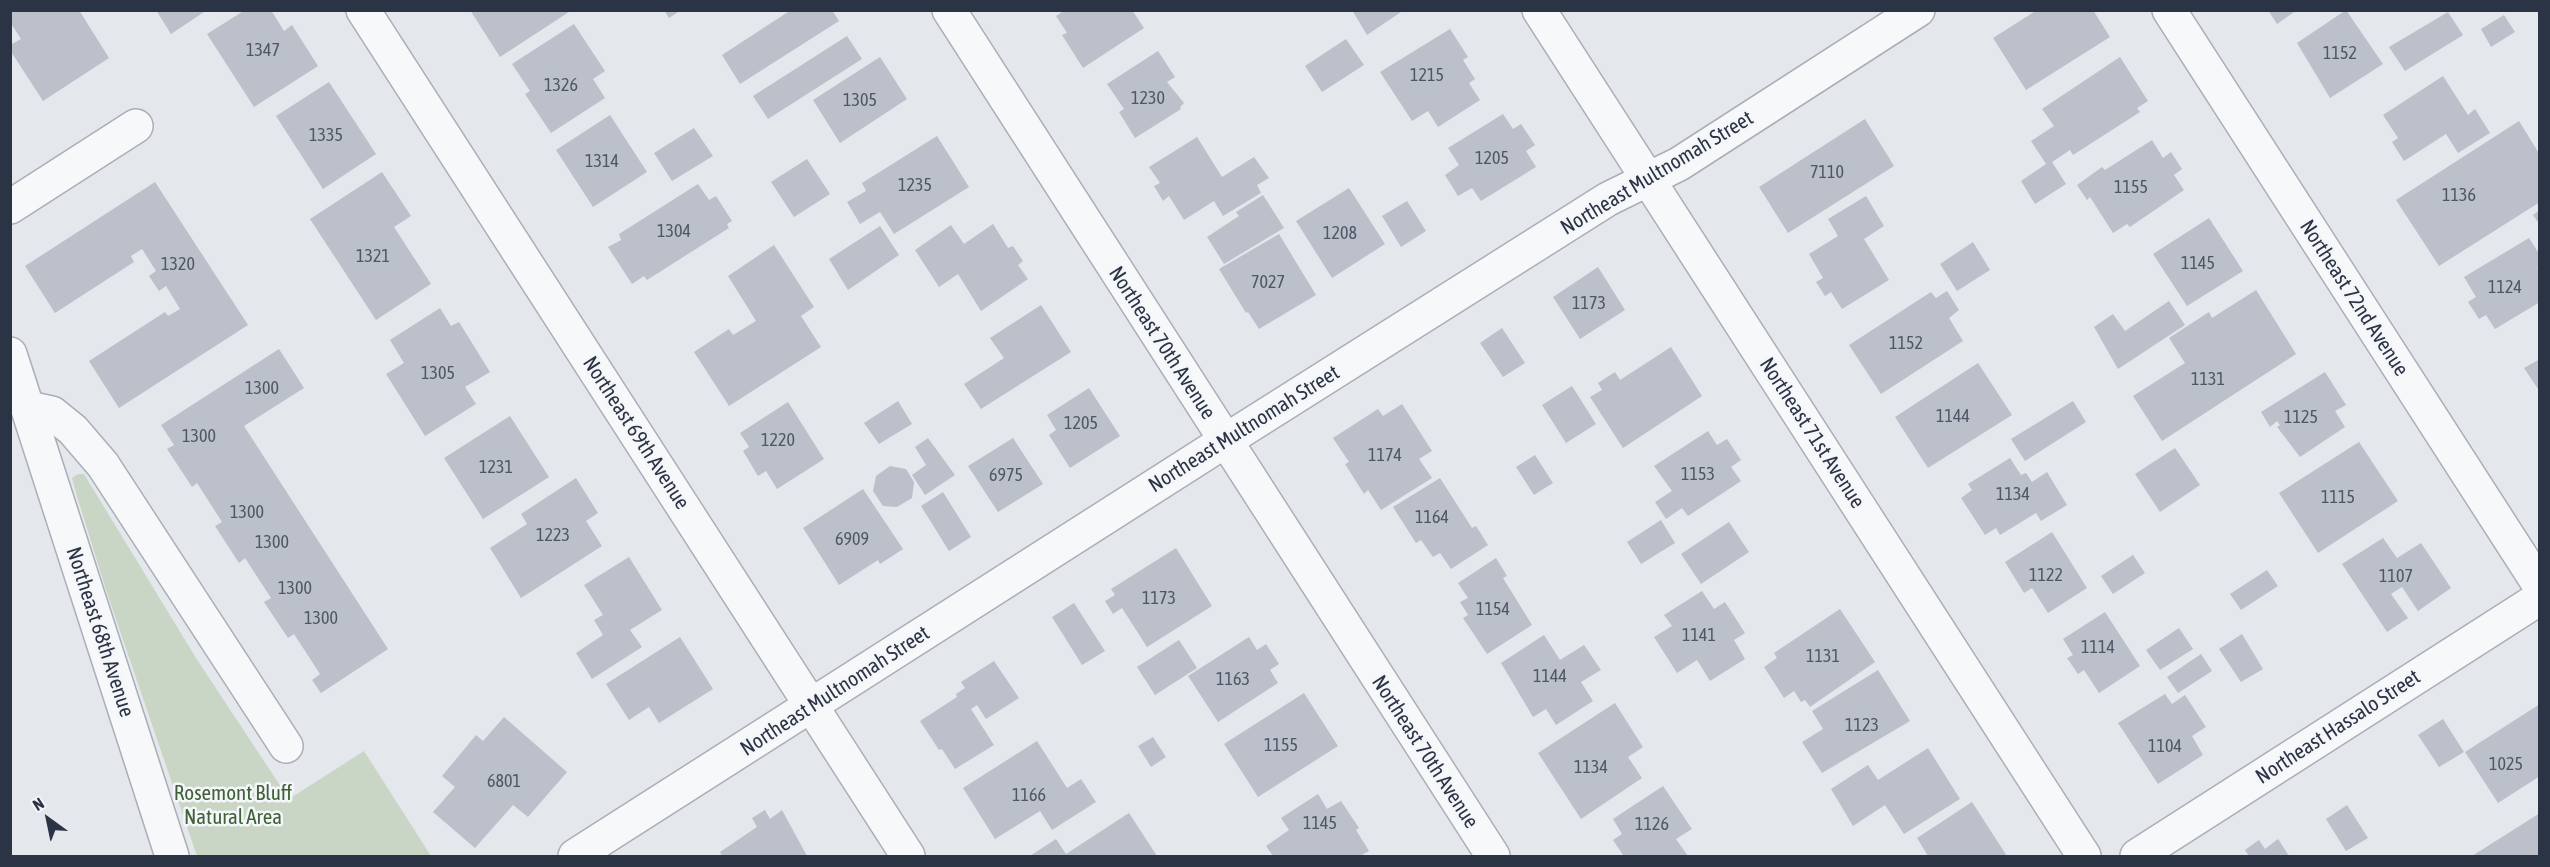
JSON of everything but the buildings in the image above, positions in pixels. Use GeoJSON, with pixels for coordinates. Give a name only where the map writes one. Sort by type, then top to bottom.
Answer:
{"type":"FeatureCollection","features":[{"type":"Feature","properties":{"kind":"street","name":"Northeast 69th Avenue"},"geometry":{"type":"LineString","coordinates":[[363,10],[908,856]]}},
{"type":"Feature","properties":{"kind":"street","name":"Northeast 70th Avenue"},"geometry":{"type":"LineString","coordinates":[[949,10],[1493,856]]}},
{"type":"Feature","properties":{"kind":"street","name":"Northeast 71st Avenue"},"geometry":{"type":"LineString","coordinates":[[1539,10],[2084,856]]}},
{"type":"Feature","properties":{"kind":"street","name":"Northeast Multnomah Street"},"geometry":{"type":"LineString","coordinates":[[575,856],[1608,199],[1679,164],[1918,10]]}},
{"type":"Feature","properties":{"kind":"street","name":"Northeast 72nd Avenue"},"geometry":{"type":"LineString","coordinates":[[2169,10],[2540,586]]}},
{"type":"Feature","properties":{"kind":"street"},"geometry":{"type":"LineString","coordinates":[[10,207],[136,126]]}},
{"type":"Feature","properties":{"kind":"street","name":"Northeast 68th Avenue"},"geometry":{"type":"LineString","coordinates":[[10,354],[172,856]]}},
{"type":"Feature","properties":{"kind":"street"},"geometry":{"type":"LineString","coordinates":[[29,408],[52,413],[66,424],[103,465],[286,746]]}},
{"type":"Feature","properties":{"kind":"street","name":"Northeast Hassalo Street"},"geometry":{"type":"LineString","coordinates":[[2137,856],[2540,598]]}},
{"type":"Feature","properties":{"kind":"green space","name":"Rosemont Bluff Natural Area"},"geometry":{"type":"Polygon","coordinates":[[[78,474],[84,474],[196,658],[289,799],[364,751],[431,856],[197,856],[107,593],[72,478],[78,474]]]}}]}
